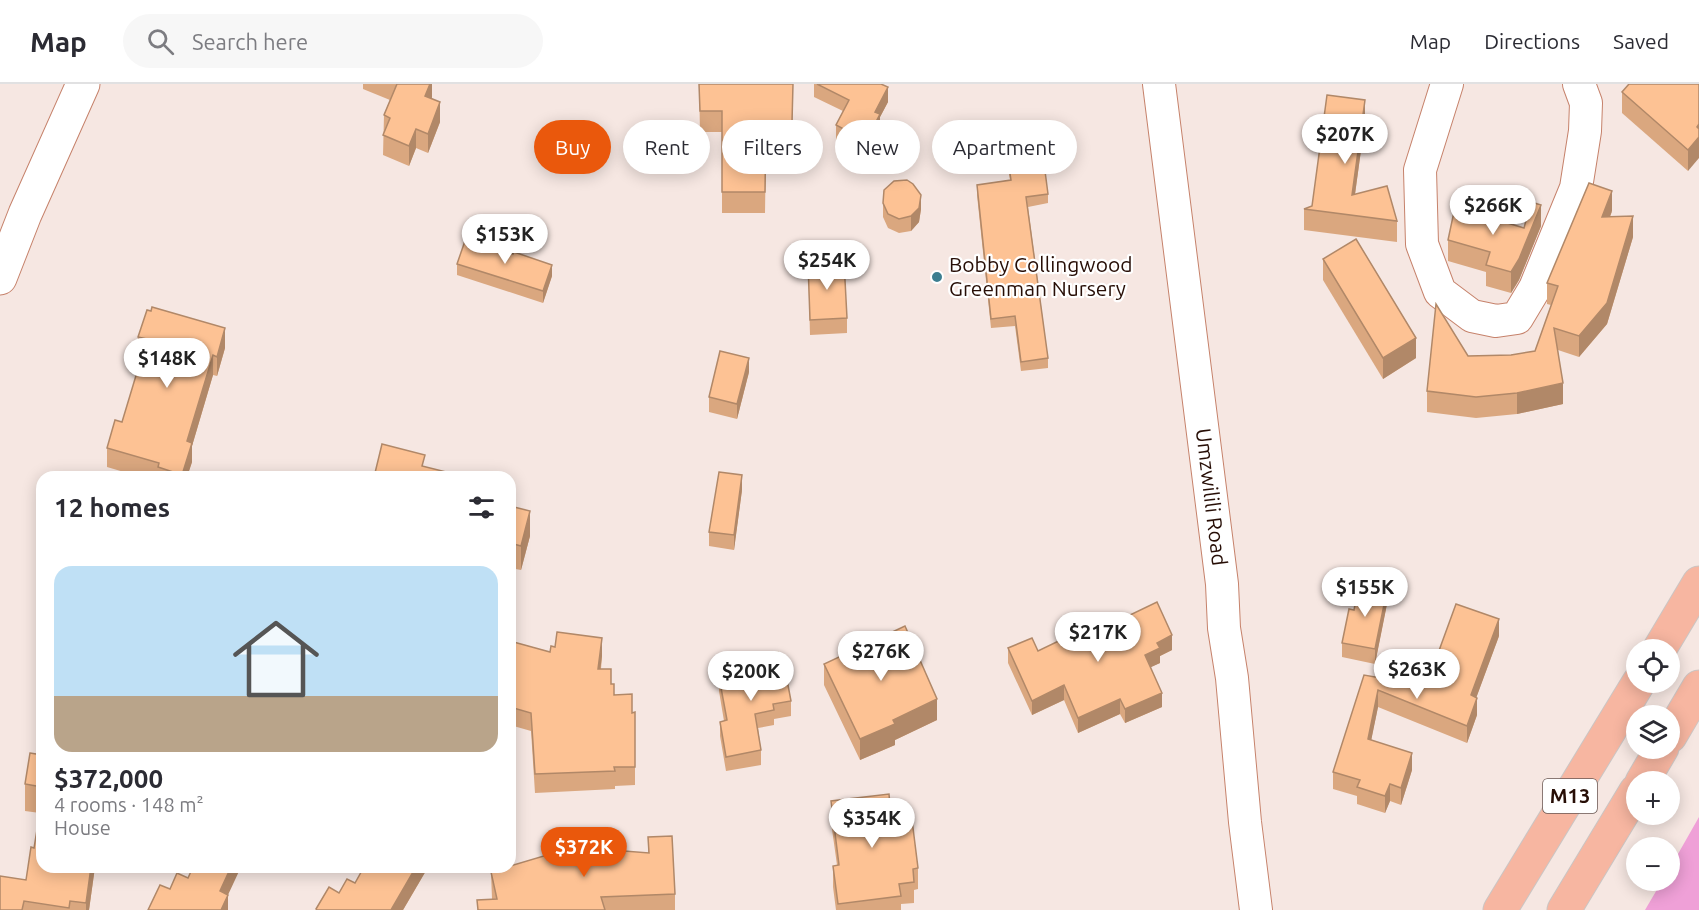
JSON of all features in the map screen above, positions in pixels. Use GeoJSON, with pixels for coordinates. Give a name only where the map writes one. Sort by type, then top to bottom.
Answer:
{"type":"FeatureCollection","features":[{"type":"Feature","properties":{"kind":"highway"},"geometry":{"type":"LineString","coordinates":[[1666,639],[1699,583]]}},
{"type":"Feature","properties":{"kind":"highway"},"geometry":{"type":"LineString","coordinates":[[1680,719],[1699,687]]}},
{"type":"Feature","properties":{"kind":"highway","name":"M13"},"geometry":{"type":"LineString","coordinates":[[1500,910],[1632,693]]}},
{"type":"Feature","properties":{"kind":"highway","name":"M13"},"geometry":{"type":"LineString","coordinates":[[1564,910],[1626,808]]}},
{"type":"Feature","properties":{"kind":"street"},"geometry":{"type":"LineString","coordinates":[[0,278],[25,214],[83,84]]}},
{"type":"Feature","properties":{"kind":"street","name":"Umzwilili Road"},"geometry":{"type":"LineString","coordinates":[[1159,84],[1220,572],[1224,628],[1232,678],[1256,910]]}},
{"type":"Feature","properties":{"kind":"street"},"geometry":{"type":"LineString","coordinates":[[1447,84],[1420,171],[1422,244],[1440,292],[1472,316],[1496,321],[1517,318],[1535,288],[1576,188],[1586,103],[1579,84]]}},
{"type":"Feature","properties":{"kind":"shaded area"},"geometry":{"type":"Polygon","coordinates":[[[1699,817],[1699,910],[1645,910],[1656,891],[1680,891],[1680,850],[1699,817]]]}},
{"type":"Feature","properties":{"kind":"building"},"geometry":{"type":"Polygon","coordinates":[[[397,84],[430,84],[425,96],[440,102],[428,134],[416,129],[409,146],[383,135],[390,118],[384,115],[397,84]]]}},
{"type":"Feature","properties":{"kind":"building"},"geometry":{"type":"Polygon","coordinates":[[[699,84],[793,84],[792,120],[722,120],[722,111],[700,111],[699,84]]]}},
{"type":"Feature","properties":{"kind":"building"},"geometry":{"type":"Polygon","coordinates":[[[817,84],[881,84],[888,87],[875,112],[880,114],[877,120],[839,120],[849,100],[817,84]]]}},
{"type":"Feature","properties":{"kind":"building"},"geometry":{"type":"Polygon","coordinates":[[[1629,84],[1699,84],[1699,124],[1697,127],[1699,137],[1688,150],[1622,92],[1629,84]]]}},
{"type":"Feature","properties":{"kind":"building"},"geometry":{"type":"Polygon","coordinates":[[[1327,95],[1365,100],[1352,195],[1387,186],[1397,221],[1304,209],[1312,206],[1327,95]]]}},
{"type":"Feature","properties":{"kind":"building"},"geometry":{"type":"Polygon","coordinates":[[[722,174],[765,174],[765,192],[722,192],[722,174]]]}},
{"type":"Feature","properties":{"kind":"building"},"geometry":{"type":"Polygon","coordinates":[[[1010,174],[1045,174],[1048,194],[1026,197],[1048,358],[1021,362],[1015,316],[991,319],[977,185],[1011,180],[1010,174]]]}},
{"type":"Feature","properties":{"kind":"building"},"geometry":{"type":"Polygon","coordinates":[[[907,180],[921,195],[919,208],[911,216],[899,219],[888,214],[883,203],[884,190],[894,181],[907,180]]]}},
{"type":"Feature","properties":{"kind":"building"},"geometry":{"type":"Polygon","coordinates":[[[1589,183],[1612,191],[1602,217],[1633,216],[1607,303],[1579,336],[1554,328],[1563,383],[1517,393],[1476,397],[1427,391],[1436,304],[1468,356],[1511,355],[1535,351],[1558,286],[1547,283],[1589,183]]]}},
{"type":"Feature","properties":{"kind":"building"},"geometry":{"type":"Polygon","coordinates":[[[1531,202],[1541,205],[1519,259],[1511,272],[1486,265],[1490,252],[1448,240],[1455,207],[1524,228],[1531,202]]]}},
{"type":"Feature","properties":{"kind":"building"},"geometry":{"type":"Polygon","coordinates":[[[466,238],[552,265],[543,291],[457,264],[466,238]]]}},
{"type":"Feature","properties":{"kind":"building"},"geometry":{"type":"Polygon","coordinates":[[[1356,239],[1416,338],[1383,358],[1323,259],[1356,239]]]}},
{"type":"Feature","properties":{"kind":"building"},"geometry":{"type":"Polygon","coordinates":[[[844,261],[847,318],[810,320],[808,263],[844,261]]]}},
{"type":"Feature","properties":{"kind":"building"},"geometry":{"type":"Polygon","coordinates":[[[152,307],[225,328],[217,357],[213,355],[187,441],[192,443],[183,471],[170,471],[158,467],[159,463],[107,448],[115,420],[122,422],[147,339],[138,337],[147,310],[151,311],[152,307]]]}},
{"type":"Feature","properties":{"kind":"building"},"geometry":{"type":"Polygon","coordinates":[[[720,351],[749,358],[737,404],[709,397],[720,351]]]}},
{"type":"Feature","properties":{"kind":"building"},"geometry":{"type":"Polygon","coordinates":[[[382,444],[425,455],[422,466],[442,471],[375,471],[382,444]]]}},
{"type":"Feature","properties":{"kind":"building"},"geometry":{"type":"Polygon","coordinates":[[[719,472],[742,475],[734,535],[709,532],[719,472]]]}},
{"type":"Feature","properties":{"kind":"building"},"geometry":{"type":"Polygon","coordinates":[[[516,508],[530,511],[521,546],[516,545],[516,508]]]}},
{"type":"Feature","properties":{"kind":"building"},"geometry":{"type":"Polygon","coordinates":[[[1359,584],[1387,590],[1375,649],[1342,643],[1349,609],[1354,610],[1359,584]]]}},
{"type":"Feature","properties":{"kind":"building"},"geometry":{"type":"Polygon","coordinates":[[[1157,602],[1172,635],[1157,643],[1160,648],[1145,655],[1162,693],[1125,709],[1120,699],[1078,718],[1064,685],[1032,701],[1008,648],[1032,638],[1038,651],[1071,635],[1074,642],[1157,602]]]}},
{"type":"Feature","properties":{"kind":"building"},"geometry":{"type":"Polygon","coordinates":[[[1456,604],[1499,619],[1471,695],[1477,698],[1467,726],[1378,690],[1368,739],[1412,753],[1401,788],[1390,784],[1385,796],[1357,787],[1360,780],[1333,772],[1364,675],[1375,677],[1399,669],[1429,678],[1456,604]]]}},
{"type":"Feature","properties":{"kind":"building"},"geometry":{"type":"Polygon","coordinates":[[[905,626],[937,699],[893,720],[895,724],[860,739],[824,664],[905,626]]]}},
{"type":"Feature","properties":{"kind":"building"},"geometry":{"type":"Polygon","coordinates":[[[557,632],[602,638],[598,669],[611,669],[614,695],[632,694],[632,713],[635,712],[635,767],[614,767],[615,771],[535,774],[531,713],[516,709],[516,643],[550,652],[551,646],[555,647],[557,632]]]}},
{"type":"Feature","properties":{"kind":"building"},"geometry":{"type":"Polygon","coordinates":[[[778,652],[781,665],[784,664],[791,701],[773,704],[774,710],[755,714],[761,750],[726,757],[720,722],[727,720],[719,677],[755,671],[753,657],[778,652]]]}},
{"type":"Feature","properties":{"kind":"building"},"geometry":{"type":"Polygon","coordinates":[[[30,753],[36,754],[36,786],[25,784],[30,753]]]}},
{"type":"Feature","properties":{"kind":"building"},"geometry":{"type":"Polygon","coordinates":[[[889,794],[890,805],[905,803],[907,820],[912,820],[918,868],[913,869],[914,882],[899,884],[901,896],[838,904],[833,866],[839,865],[831,801],[889,794]]]}},
{"type":"Feature","properties":{"kind":"building"},"geometry":{"type":"Polygon","coordinates":[[[36,836],[36,873],[90,873],[86,903],[70,901],[69,908],[24,901],[22,910],[0,910],[0,876],[26,880],[31,847],[34,848],[36,836]]]}},
{"type":"Feature","properties":{"kind":"building"},"geometry":{"type":"Polygon","coordinates":[[[672,836],[675,894],[601,897],[605,910],[478,910],[477,900],[497,899],[491,873],[516,873],[516,864],[574,847],[649,853],[648,837],[672,836]]]}},
{"type":"Feature","properties":{"kind":"building"},"geometry":{"type":"Polygon","coordinates":[[[177,873],[188,878],[190,873],[228,873],[220,891],[228,895],[221,910],[148,910],[160,885],[170,889],[177,873]]]}},
{"type":"Feature","properties":{"kind":"building"},"geometry":{"type":"Polygon","coordinates":[[[361,873],[413,873],[391,910],[316,909],[329,887],[339,893],[347,879],[355,883],[361,873]]]}},
{"type":"Feature","properties":{"kind":"place","name":"Bobby Collingwood Greenman Nursery"},"geometry":{"type":"Point","coordinates":[937,277]}}]}
